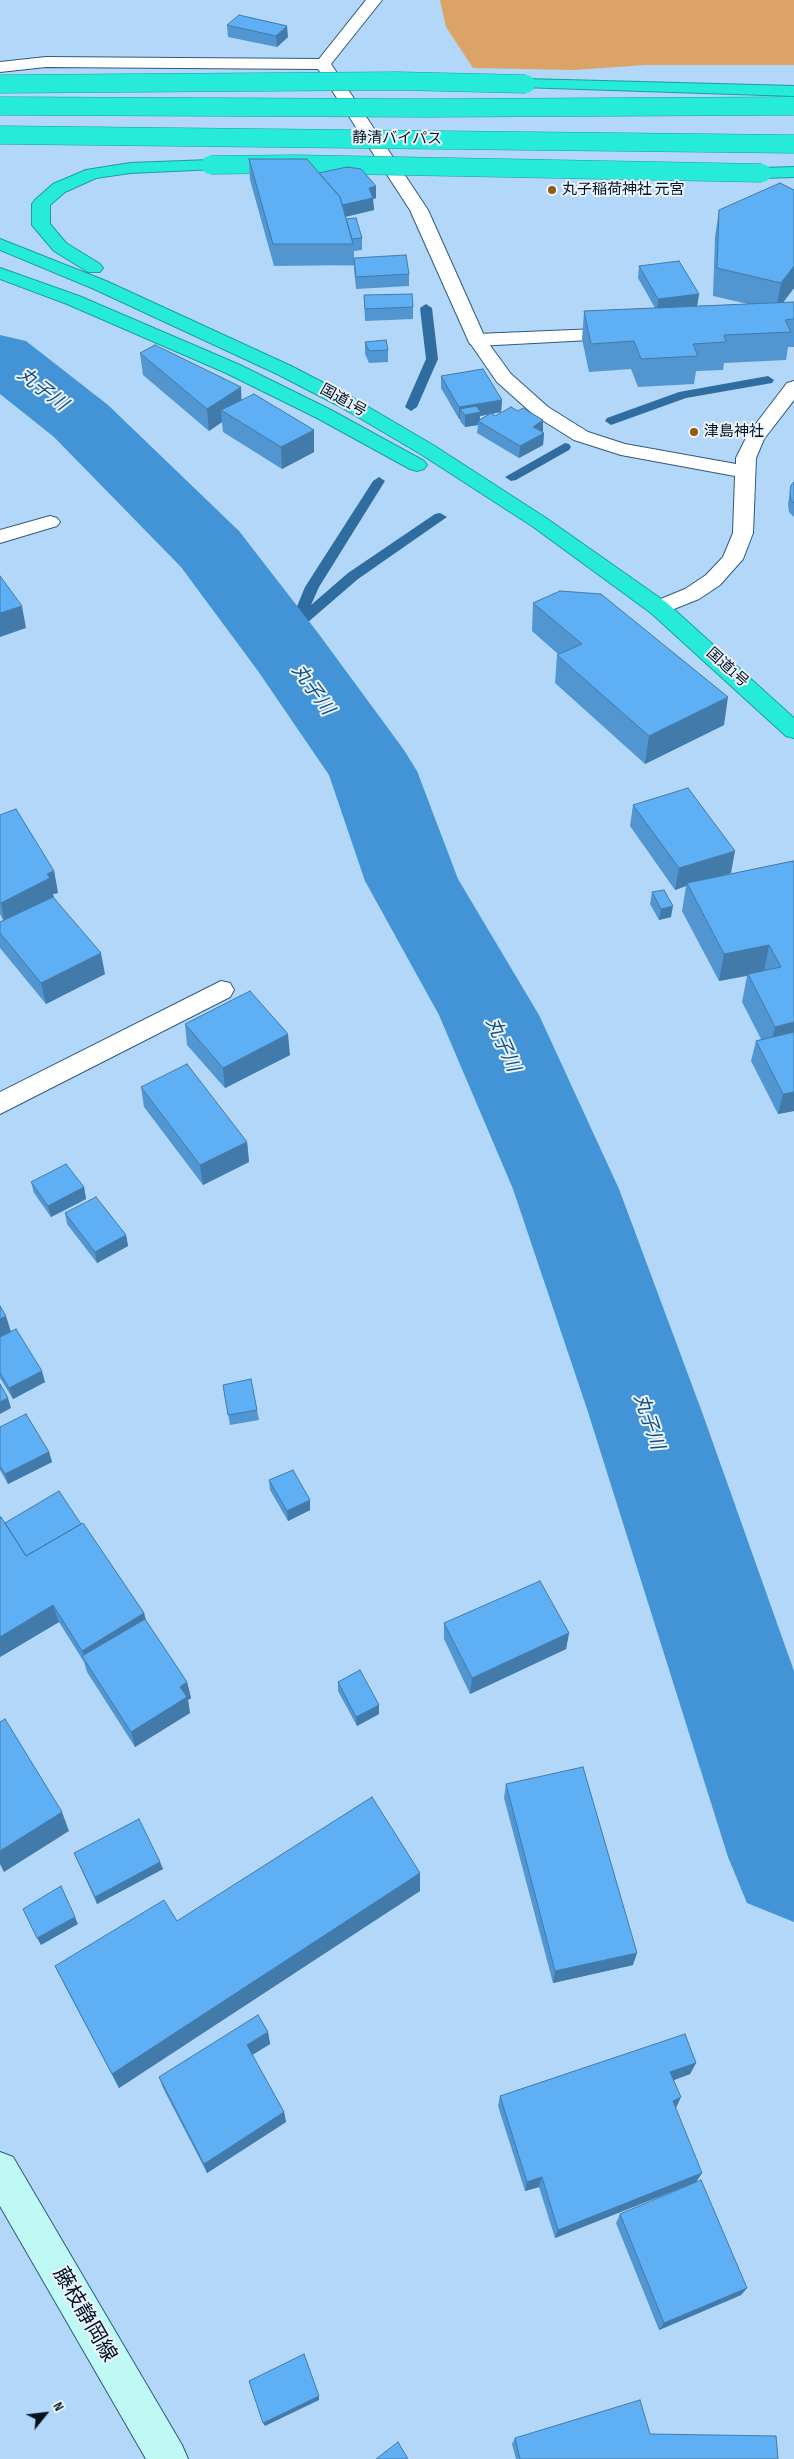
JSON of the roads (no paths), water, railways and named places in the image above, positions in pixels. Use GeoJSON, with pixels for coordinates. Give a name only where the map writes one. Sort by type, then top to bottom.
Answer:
{"type":"FeatureCollection","features":[{"type":"Feature","properties":{"kind":"highway"},"geometry":{"type":"LineString","coordinates":[[0,84],[398,80],[794,91]]}},
{"type":"Feature","properties":{"kind":"highway","name":"静清バイパス"},"geometry":{"type":"LineString","coordinates":[[0,106],[437,108],[794,106]]}},
{"type":"Feature","properties":{"kind":"highway","name":"静清バイパス"},"geometry":{"type":"LineString","coordinates":[[0,135],[794,144]]}},
{"type":"Feature","properties":{"kind":"highway"},"geometry":{"type":"LineString","coordinates":[[208,335],[140,292],[84,263],[60,247],[42,225],[42,204],[59,188],[92,174],[130,168],[210,164],[296,164],[574,171],[794,172]]}},
{"type":"Feature","properties":{"kind":"highway","name":"国道1号"},"geometry":{"type":"LineString","coordinates":[[0,244],[100,285],[315,386],[426,449],[539,522],[659,608],[794,731]]}},
{"type":"Feature","properties":{"kind":"highway","name":"国道1号"},"geometry":{"type":"LineString","coordinates":[[0,273],[73,300],[232,369],[324,414],[409,460],[496,515],[659,608]]}},
{"type":"Feature","properties":{"kind":"main road","name":"藤枝静岡線"},"geometry":{"type":"LineString","coordinates":[[0,2170],[168,2459]]}},
{"type":"Feature","properties":{"kind":"street"},"geometry":{"type":"LineString","coordinates":[[323,64],[374,0]]}},
{"type":"Feature","properties":{"kind":"street"},"geometry":{"type":"LineString","coordinates":[[0,67],[46,62],[323,64]]}},
{"type":"Feature","properties":{"kind":"street"},"geometry":{"type":"LineString","coordinates":[[323,64],[418,210],[477,340],[504,378],[541,411],[581,436],[621,449],[744,472]]}},
{"type":"Feature","properties":{"kind":"street"},"geometry":{"type":"LineString","coordinates":[[477,340],[636,334]]}},
{"type":"Feature","properties":{"kind":"street"},"geometry":{"type":"LineString","coordinates":[[659,608],[699,589],[713,580],[733,559],[742,533],[746,458],[755,438],[794,387]]}},
{"type":"Feature","properties":{"kind":"street"},"geometry":{"type":"LineString","coordinates":[[0,538],[50,522]]}},
{"type":"Feature","properties":{"kind":"street"},"geometry":{"type":"LineString","coordinates":[[0,1104],[221,990]]}},
{"type":"Feature","properties":{"kind":"waterway"},"geometry":{"type":"LineString","coordinates":[[411,407],[432,359],[426,308]]}},
{"type":"Feature","properties":{"kind":"waterway","name":"丸子川"},"geometry":{"type":"LineString","coordinates":[[0,357],[81,421],[210,549],[288,652],[372,771],[412,881],[489,1015],[566,1189],[645,1412],[794,1857]]}},
{"type":"Feature","properties":{"kind":"waterway"},"geometry":{"type":"LineString","coordinates":[[611,421],[683,395],[768,380]]}},
{"type":"Feature","properties":{"kind":"waterway"},"geometry":{"type":"LineString","coordinates":[[511,477],[565,447]]}},
{"type":"Feature","properties":{"kind":"waterway"},"geometry":{"type":"LineString","coordinates":[[297,620],[312,587],[379,481]]}},
{"type":"Feature","properties":{"kind":"waterway"},"geometry":{"type":"LineString","coordinates":[[288,652],[293,627],[353,576],[440,517]]}},
{"type":"Feature","properties":{"kind":"place","name":"丸子稲荷神社 元宮"},"geometry":{"type":"Point","coordinates":[552,190]}},
{"type":"Feature","properties":{"kind":"place","name":"津島神社"},"geometry":{"type":"Point","coordinates":[694,432]}}]}
